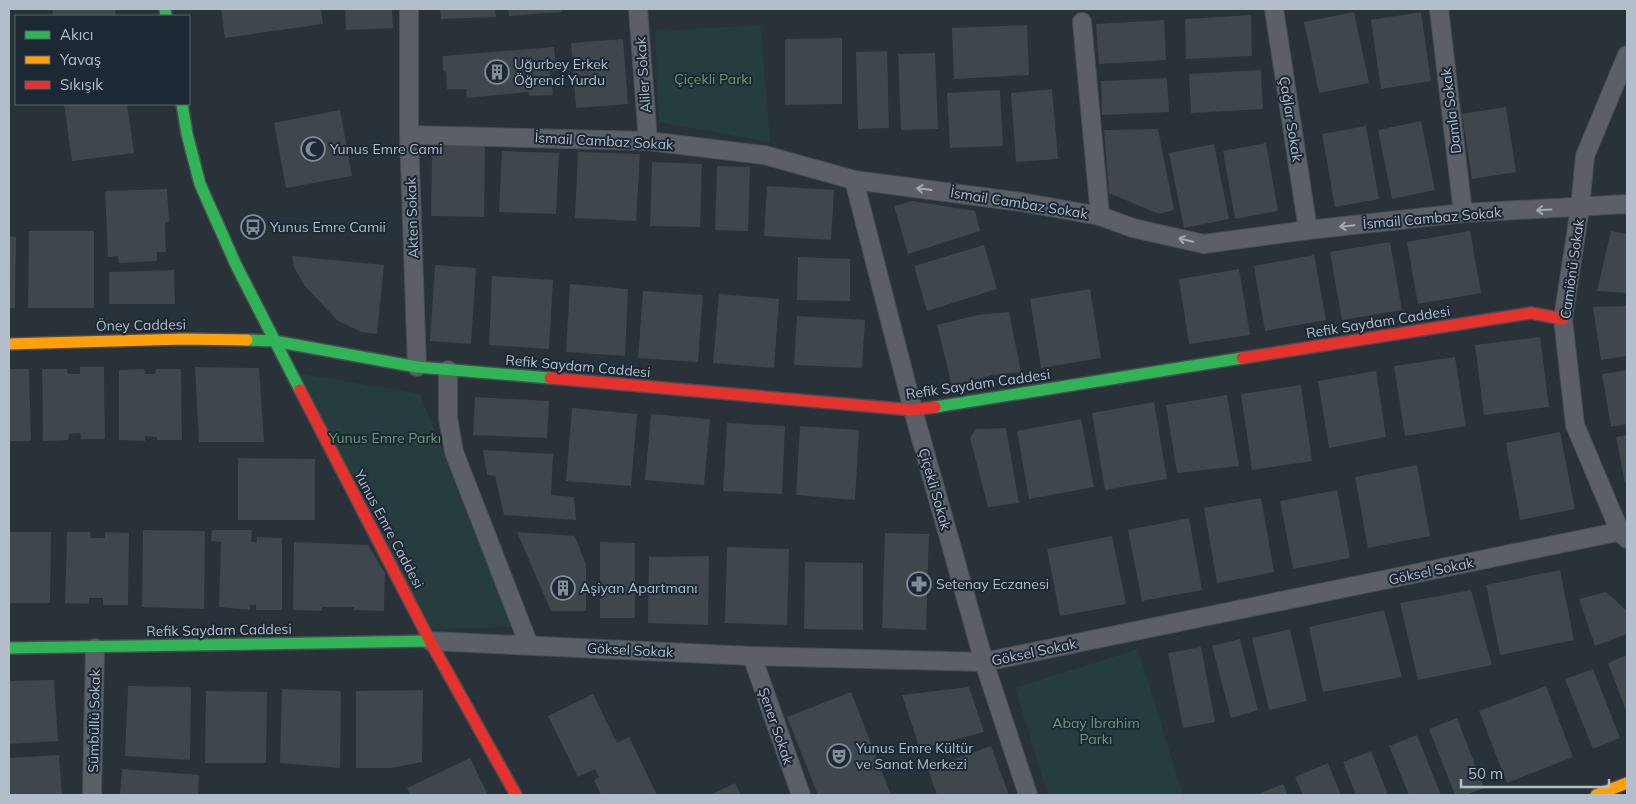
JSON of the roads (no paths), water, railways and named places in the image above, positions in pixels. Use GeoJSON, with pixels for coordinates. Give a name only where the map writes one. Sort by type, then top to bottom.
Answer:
{"type":"FeatureCollection","features":[{"type":"Feature","properties":{"kind":"street","name":"Akten Sokak"},"geometry":{"type":"LineString","coordinates":[[409,9],[409,135],[417,367]]}},
{"type":"Feature","properties":{"kind":"street","name":"Aliler Sokak"},"geometry":{"type":"LineString","coordinates":[[638,9],[648,141]]}},
{"type":"Feature","properties":{"kind":"street","name":"Çağlar Sokak"},"geometry":{"type":"LineString","coordinates":[[1274,9],[1308,230]]}},
{"type":"Feature","properties":{"kind":"street","name":"Damla Sokak"},"geometry":{"type":"LineString","coordinates":[[1439,9],[1463,213]]}},
{"type":"Feature","properties":{"kind":"street"},"geometry":{"type":"LineString","coordinates":[[1082,22],[1100,216]]}},
{"type":"Feature","properties":{"kind":"street","name":"Camiönü Sokak"},"geometry":{"type":"LineString","coordinates":[[1625,534],[1575,424],[1563,319],[1580,208],[1585,156],[1627,55]]}},
{"type":"Feature","properties":{"kind":"street","name":"Yunus Emre Caddesi"},"geometry":{"type":"LineString","coordinates":[[182,105],[187,134],[200,184],[236,265],[430,641],[516,795]]}},
{"type":"Feature","properties":{"kind":"street","name":"İsmail Cambaz Sokak"},"geometry":{"type":"LineString","coordinates":[[409,135],[648,141],[764,155],[854,180],[1021,202],[1100,216],[1133,228],[1204,244],[1308,230],[1463,213],[1627,204]]}},
{"type":"Feature","properties":{"kind":"street","name":"Çiçekli Sokak"},"geometry":{"type":"LineString","coordinates":[[854,180],[913,410],[984,662],[1028,795]]}},
{"type":"Feature","properties":{"kind":"street","name":"Refik Saydam Caddesi"},"geometry":{"type":"LineString","coordinates":[[274,341],[417,367],[913,410],[1531,313],[1563,319]]}},
{"type":"Feature","properties":{"kind":"street","name":"Öney Caddesi"},"geometry":{"type":"LineString","coordinates":[[9,344],[184,339],[274,341]]}},
{"type":"Feature","properties":{"kind":"street"},"geometry":{"type":"LineString","coordinates":[[448,370],[448,418],[454,452],[528,646]]}},
{"type":"Feature","properties":{"kind":"street","name":"Göksel Sokak"},"geometry":{"type":"LineString","coordinates":[[430,641],[752,656],[984,662],[1625,534]]}},
{"type":"Feature","properties":{"kind":"street","name":"Refik Saydam Caddesi"},"geometry":{"type":"LineString","coordinates":[[9,648],[430,641]]}},
{"type":"Feature","properties":{"kind":"street","name":"Sümbüllü Sokak"},"geometry":{"type":"LineString","coordinates":[[92,795],[95,648]]}},
{"type":"Feature","properties":{"kind":"street","name":"Şener Sokak"},"geometry":{"type":"LineString","coordinates":[[752,656],[800,795]]}},
{"type":"Feature","properties":{"kind":"street"},"geometry":{"type":"LineString","coordinates":[[1596,795],[1627,783]]}},
{"type":"Feature","properties":{"kind":"place","name":"Uğurbey Erkek Öğrenci Yurdu"},"geometry":{"type":"Point","coordinates":[497,72]}},
{"type":"Feature","properties":{"kind":"place","name":"Yunus Emre Cami"},"geometry":{"type":"Point","coordinates":[313,149]}},
{"type":"Feature","properties":{"kind":"place","name":"Yunus Emre Camii"},"geometry":{"type":"Point","coordinates":[253,227]}},
{"type":"Feature","properties":{"kind":"place","name":"Setenay Eczanesi"},"geometry":{"type":"Point","coordinates":[919,584]}},
{"type":"Feature","properties":{"kind":"place","name":"Aşiyan Apartmanı"},"geometry":{"type":"Point","coordinates":[563,588]}},
{"type":"Feature","properties":{"kind":"place","name":"Yunus Emre Kültür ve Sanat Merkezi"},"geometry":{"type":"Point","coordinates":[839,756]}},
{"type":"Feature","properties":{"kind":"park label","name":"Çiçekli Parkı"},"geometry":{"type":"Point","coordinates":[713,79]}},
{"type":"Feature","properties":{"kind":"park label","name":"Yunus Emre Parkı"},"geometry":{"type":"Point","coordinates":[385,438]}},
{"type":"Feature","properties":{"kind":"park label","name":"Abay İbrahim Parkı"},"geometry":{"type":"Point","coordinates":[1096,732]}}]}
